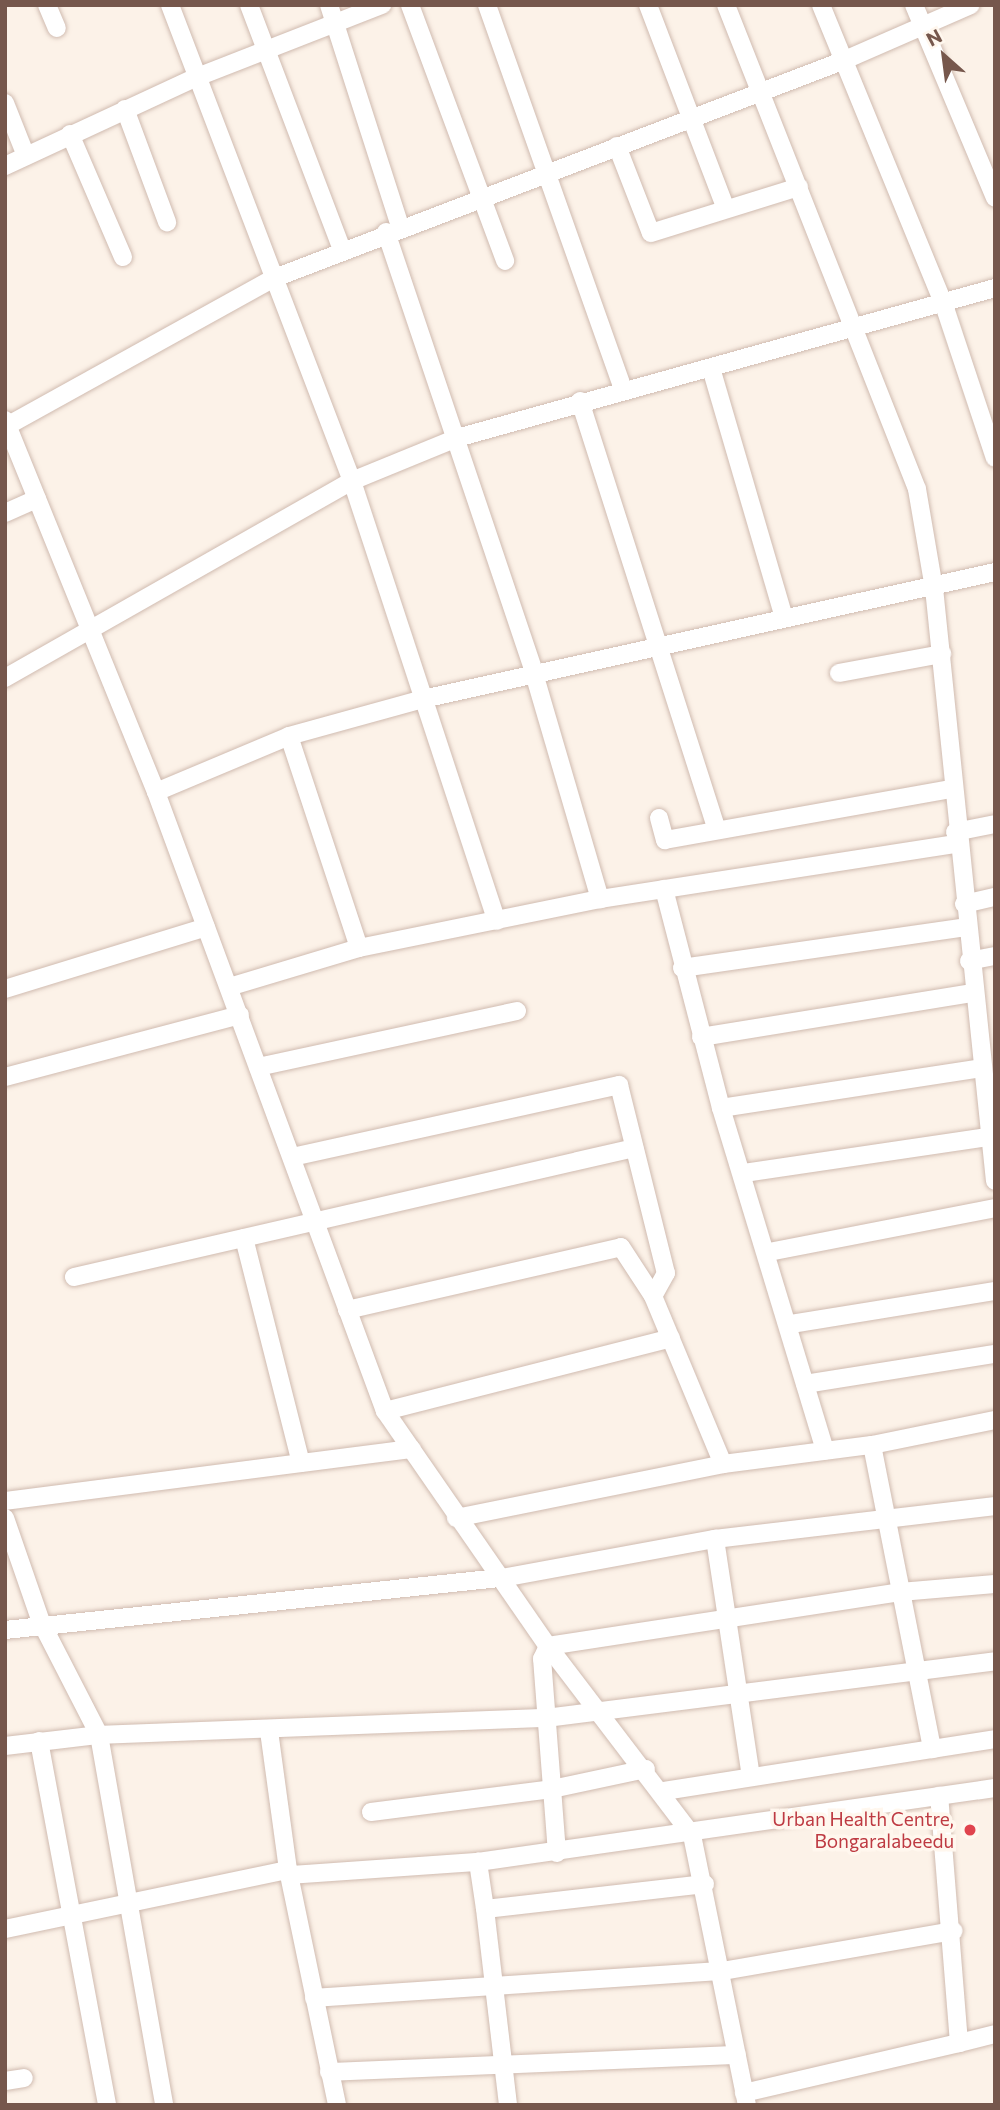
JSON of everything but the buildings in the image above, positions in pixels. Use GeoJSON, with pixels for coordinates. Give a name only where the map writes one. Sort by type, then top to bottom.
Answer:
{"type":"FeatureCollection","features":[{"type":"Feature","properties":{"kind":"street"},"geometry":{"type":"LineString","coordinates":[[47,5],[57,28]]}},
{"type":"Feature","properties":{"kind":"street"},"geometry":{"type":"LineString","coordinates":[[170,5],[272,279],[352,481],[497,921]]}},
{"type":"Feature","properties":{"kind":"street"},"geometry":{"type":"LineString","coordinates":[[249,5],[342,250]]}},
{"type":"Feature","properties":{"kind":"street"},"geometry":{"type":"LineString","coordinates":[[329,5],[393,229],[457,438],[533,670],[600,899]]}},
{"type":"Feature","properties":{"kind":"street"},"geometry":{"type":"LineString","coordinates":[[5,166],[197,78],[382,5]]}},
{"type":"Feature","properties":{"kind":"street"},"geometry":{"type":"LineString","coordinates":[[410,5],[505,261]]}},
{"type":"Feature","properties":{"kind":"street"},"geometry":{"type":"LineString","coordinates":[[487,5],[549,172],[623,390]]}},
{"type":"Feature","properties":{"kind":"street"},"geometry":{"type":"LineString","coordinates":[[648,5],[726,209]]}},
{"type":"Feature","properties":{"kind":"street"},"geometry":{"type":"LineString","coordinates":[[726,5],[917,489],[942,654],[951,789],[969,961],[974,993],[987,1024],[989,1137],[995,1181]]}},
{"type":"Feature","properties":{"kind":"street"},"geometry":{"type":"LineString","coordinates":[[821,5],[944,305],[995,458]]}},
{"type":"Feature","properties":{"kind":"street"},"geometry":{"type":"LineString","coordinates":[[915,5],[995,198]]}},
{"type":"Feature","properties":{"kind":"street"},"geometry":{"type":"LineString","coordinates":[[971,5],[845,60],[393,229],[272,279],[6,424],[91,625],[156,792],[385,1411],[456,1518],[502,1578],[548,1646],[664,1791],[692,1835],[705,1884],[746,2099],[995,2034]]}},
{"type":"Feature","properties":{"kind":"street"},"geometry":{"type":"LineString","coordinates":[[5,103],[26,156]]}},
{"type":"Feature","properties":{"kind":"street"},"geometry":{"type":"LineString","coordinates":[[125,109],[167,222]]}},
{"type":"Feature","properties":{"kind":"street"},"geometry":{"type":"LineString","coordinates":[[70,134],[123,257]]}},
{"type":"Feature","properties":{"kind":"street"},"geometry":{"type":"LineString","coordinates":[[617,146],[651,233],[799,187]]}},
{"type":"Feature","properties":{"kind":"street"},"geometry":{"type":"LineString","coordinates":[[5,678],[91,625],[352,481],[457,438],[580,401],[856,332],[995,288]]}},
{"type":"Feature","properties":{"kind":"street"},"geometry":{"type":"LineString","coordinates":[[711,368],[784,618]]}},
{"type":"Feature","properties":{"kind":"street"},"geometry":{"type":"LineString","coordinates":[[580,401],[654,643],[717,830]]}},
{"type":"Feature","properties":{"kind":"street"},"geometry":{"type":"LineString","coordinates":[[5,513],[37,499]]}},
{"type":"Feature","properties":{"kind":"street"},"geometry":{"type":"LineString","coordinates":[[156,792],[289,736],[533,670],[654,643],[934,588],[995,572]]}},
{"type":"Feature","properties":{"kind":"street"},"geometry":{"type":"LineString","coordinates":[[839,673],[942,654]]}},
{"type":"Feature","properties":{"kind":"street"},"geometry":{"type":"LineString","coordinates":[[289,736],[359,948]]}},
{"type":"Feature","properties":{"kind":"street"},"geometry":{"type":"LineString","coordinates":[[659,818],[665,841],[951,789]]}},
{"type":"Feature","properties":{"kind":"street"},"geometry":{"type":"LineString","coordinates":[[229,987],[359,948],[600,899],[956,838],[995,824]]}},
{"type":"Feature","properties":{"kind":"street"},"geometry":{"type":"LineString","coordinates":[[664,889],[682,968],[720,1108],[769,1252],[825,1451]]}},
{"type":"Feature","properties":{"kind":"street"},"geometry":{"type":"LineString","coordinates":[[964,904],[995,897]]}},
{"type":"Feature","properties":{"kind":"street"},"geometry":{"type":"LineString","coordinates":[[5,989],[206,926]]}},
{"type":"Feature","properties":{"kind":"street"},"geometry":{"type":"LineString","coordinates":[[682,968],[966,927]]}},
{"type":"Feature","properties":{"kind":"street"},"geometry":{"type":"LineString","coordinates":[[969,961],[995,956]]}},
{"type":"Feature","properties":{"kind":"street"},"geometry":{"type":"LineString","coordinates":[[701,1037],[974,993]]}},
{"type":"Feature","properties":{"kind":"street"},"geometry":{"type":"LineString","coordinates":[[258,1067],[517,1011]]}},
{"type":"Feature","properties":{"kind":"street"},"geometry":{"type":"LineString","coordinates":[[5,1077],[240,1015]]}},
{"type":"Feature","properties":{"kind":"street"},"geometry":{"type":"LineString","coordinates":[[720,1108],[987,1079]]}},
{"type":"Feature","properties":{"kind":"street"},"geometry":{"type":"LineString","coordinates":[[292,1157],[619,1085],[666,1273],[653,1296]]}},
{"type":"Feature","properties":{"kind":"street"},"geometry":{"type":"LineString","coordinates":[[744,1173],[989,1137]]}},
{"type":"Feature","properties":{"kind":"street"},"geometry":{"type":"LineString","coordinates":[[74,1278],[634,1149]]}},
{"type":"Feature","properties":{"kind":"street"},"geometry":{"type":"LineString","coordinates":[[769,1252],[995,1208]]}},
{"type":"Feature","properties":{"kind":"street"},"geometry":{"type":"LineString","coordinates":[[244,1238],[301,1463]]}},
{"type":"Feature","properties":{"kind":"street"},"geometry":{"type":"LineString","coordinates":[[347,1310],[621,1247],[653,1296],[723,1464]]}},
{"type":"Feature","properties":{"kind":"street"},"geometry":{"type":"LineString","coordinates":[[791,1324],[995,1291]]}},
{"type":"Feature","properties":{"kind":"street"},"geometry":{"type":"LineString","coordinates":[[385,1411],[671,1338]]}},
{"type":"Feature","properties":{"kind":"street"},"geometry":{"type":"LineString","coordinates":[[805,1384],[995,1354]]}},
{"type":"Feature","properties":{"kind":"street"},"geometry":{"type":"LineString","coordinates":[[456,1518],[723,1464],[872,1445],[995,1420]]}},
{"type":"Feature","properties":{"kind":"street"},"geometry":{"type":"LineString","coordinates":[[872,1445],[932,1749]]}},
{"type":"Feature","properties":{"kind":"street"},"geometry":{"type":"LineString","coordinates":[[5,1501],[412,1449]]}},
{"type":"Feature","properties":{"kind":"street"},"geometry":{"type":"LineString","coordinates":[[5,1630],[41,1622],[502,1578],[715,1539],[887,1521],[995,1506]]}},
{"type":"Feature","properties":{"kind":"street"},"geometry":{"type":"LineString","coordinates":[[5,1518],[41,1622],[99,1735],[132,1898],[164,2105]]}},
{"type":"Feature","properties":{"kind":"street"},"geometry":{"type":"LineString","coordinates":[[715,1539],[751,1776]]}},
{"type":"Feature","properties":{"kind":"street"},"geometry":{"type":"LineString","coordinates":[[548,1646],[900,1592],[995,1584]]}},
{"type":"Feature","properties":{"kind":"street"},"geometry":{"type":"LineString","coordinates":[[548,1646],[542,1658],[557,1853]]}},
{"type":"Feature","properties":{"kind":"street"},"geometry":{"type":"LineString","coordinates":[[5,1746],[99,1735],[269,1731],[546,1718],[739,1698],[995,1661]]}},
{"type":"Feature","properties":{"kind":"street"},"geometry":{"type":"LineString","coordinates":[[269,1731],[289,1872],[337,2105]]}},
{"type":"Feature","properties":{"kind":"street"},"geometry":{"type":"LineString","coordinates":[[664,1791],[995,1739]]}},
{"type":"Feature","properties":{"kind":"street"},"geometry":{"type":"LineString","coordinates":[[39,1741],[75,1913],[107,2105]]}},
{"type":"Feature","properties":{"kind":"street"},"geometry":{"type":"LineString","coordinates":[[371,1812],[552,1790],[646,1769]]}},
{"type":"Feature","properties":{"kind":"street"},"geometry":{"type":"LineString","coordinates":[[5,1929],[132,1898],[289,1872],[478,1862],[557,1853],[995,1788]]}},
{"type":"Feature","properties":{"kind":"street"},"geometry":{"type":"LineString","coordinates":[[939,1796],[954,1931],[958,2043]]}},
{"type":"Feature","properties":{"kind":"street"},"geometry":{"type":"LineString","coordinates":[[478,1862],[496,1983],[508,2105]]}},
{"type":"Feature","properties":{"kind":"street"},"geometry":{"type":"LineString","coordinates":[[485,1909],[705,1884]]}},
{"type":"Feature","properties":{"kind":"street"},"geometry":{"type":"LineString","coordinates":[[314,1998],[496,1983],[722,1971],[954,1931]]}},
{"type":"Feature","properties":{"kind":"street"},"geometry":{"type":"LineString","coordinates":[[330,2072],[737,2055]]}},
{"type":"Feature","properties":{"kind":"street"},"geometry":{"type":"LineString","coordinates":[[5,2081],[24,2078]]}},
{"type":"Feature","properties":{"kind":"place","name":"Urban Health Centre, Bongaralabeedu"},"geometry":{"type":"Point","coordinates":[970,1830]}}]}
